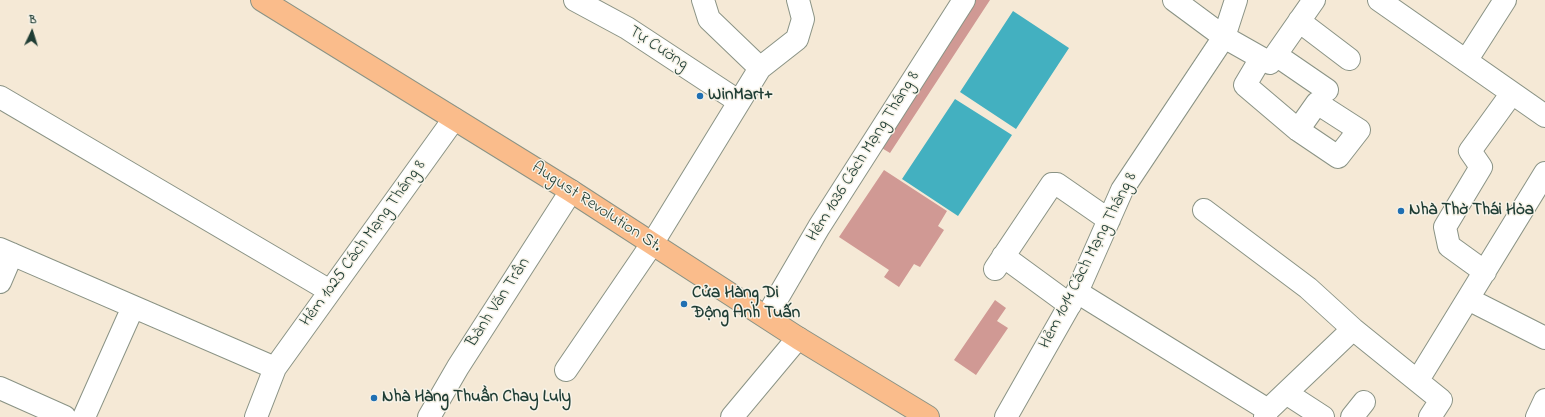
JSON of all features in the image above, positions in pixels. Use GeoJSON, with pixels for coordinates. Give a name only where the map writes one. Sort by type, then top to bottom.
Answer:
{"type":"FeatureCollection","features":[{"type":"Feature","properties":{"kind":"main road","name":"August Revolution St."},"geometry":{"type":"LineString","coordinates":[[262,0],[571,191],[767,316],[798,338],[928,417]]}},
{"type":"Feature","properties":{"kind":"street","name":"Tự Cường"},"geometry":{"type":"LineString","coordinates":[[575,0],[627,28],[738,101]]}},
{"type":"Feature","properties":{"kind":"street"},"geometry":{"type":"LineString","coordinates":[[703,0],[709,19],[760,68]]}},
{"type":"Feature","properties":{"kind":"street"},"geometry":{"type":"LineString","coordinates":[[566,370],[652,244],[738,101],[760,68],[797,39],[803,19],[798,0]]}},
{"type":"Feature","properties":{"kind":"street","name":"Hẻm 1036 Cách Mạng Tháng 8"},"geometry":{"type":"LineString","coordinates":[[767,316],[819,227],[964,0]]}},
{"type":"Feature","properties":{"kind":"street"},"geometry":{"type":"LineString","coordinates":[[1174,0],[1224,37],[1269,56],[1327,90]]}},
{"type":"Feature","properties":{"kind":"street","name":"Hẻm 1014 Cách Mạng Tháng 8"},"geometry":{"type":"LineString","coordinates":[[1006,417],[1074,298],[1122,190],[1224,37],[1236,0]]}},
{"type":"Feature","properties":{"kind":"street"},"geometry":{"type":"LineString","coordinates":[[1298,130],[1245,85],[1299,22],[1314,0]]}},
{"type":"Feature","properties":{"kind":"street"},"geometry":{"type":"LineString","coordinates":[[1379,0],[1545,116]]}},
{"type":"Feature","properties":{"kind":"street"},"geometry":{"type":"LineString","coordinates":[[1466,61],[1505,0]]}},
{"type":"Feature","properties":{"kind":"street"},"geometry":{"type":"LineString","coordinates":[[1299,22],[1349,59]]}},
{"type":"Feature","properties":{"kind":"street"},"geometry":{"type":"LineString","coordinates":[[1484,272],[1449,246],[1445,226],[1481,167],[1470,151],[1512,93]]}},
{"type":"Feature","properties":{"kind":"street"},"geometry":{"type":"LineString","coordinates":[[0,97],[330,291]]}},
{"type":"Feature","properties":{"kind":"street","name":"Hẻm 1025 Cách Mạng Tháng 8"},"geometry":{"type":"LineString","coordinates":[[256,417],[275,368],[454,119]]}},
{"type":"Feature","properties":{"kind":"street"},"geometry":{"type":"LineString","coordinates":[[1418,380],[1545,173]]}},
{"type":"Feature","properties":{"kind":"street"},"geometry":{"type":"LineString","coordinates":[[1109,220],[1052,184],[999,262],[1074,298],[1267,413],[1353,329]]}},
{"type":"Feature","properties":{"kind":"street","name":"Bành Văn Trân"},"geometry":{"type":"LineString","coordinates":[[429,417],[458,367],[571,191]]}},
{"type":"Feature","properties":{"kind":"street"},"geometry":{"type":"LineString","coordinates":[[1204,210],[1308,288],[1353,329],[1441,400],[1430,417]]}},
{"type":"Feature","properties":{"kind":"street"},"geometry":{"type":"LineString","coordinates":[[0,282],[6,251],[275,368]]}},
{"type":"Feature","properties":{"kind":"street"},"geometry":{"type":"LineString","coordinates":[[1468,299],[1545,338]]}},
{"type":"Feature","properties":{"kind":"street"},"geometry":{"type":"LineString","coordinates":[[84,417],[133,307]]}},
{"type":"Feature","properties":{"kind":"street"},"geometry":{"type":"LineString","coordinates":[[732,417],[798,338]]}},
{"type":"Feature","properties":{"kind":"street"},"geometry":{"type":"LineString","coordinates":[[0,388],[65,417]]}},
{"type":"Feature","properties":{"kind":"street"},"geometry":{"type":"LineString","coordinates":[[1286,393],[1323,417]]}},
{"type":"Feature","properties":{"kind":"street"},"geometry":{"type":"LineString","coordinates":[[1537,417],[1545,400]]}},
{"type":"Feature","properties":{"kind":"water"},"geometry":{"type":"Polygon","coordinates":[[[1013,11],[1069,48],[1016,129],[960,92],[1013,11]]]}},
{"type":"Feature","properties":{"kind":"water"},"geometry":{"type":"Polygon","coordinates":[[[955,99],[1012,135],[958,216],[902,179],[955,99]]]}},
{"type":"Feature","properties":{"kind":"building"},"geometry":{"type":"Polygon","coordinates":[[[976,0],[990,0],[890,153],[880,147],[976,0]]]}},
{"type":"Feature","properties":{"kind":"building"},"geometry":{"type":"Polygon","coordinates":[[[884,170],[947,211],[938,226],[944,230],[920,267],[914,264],[899,287],[884,277],[889,270],[839,237],[884,170]]]}},
{"type":"Feature","properties":{"kind":"building"},"geometry":{"type":"Polygon","coordinates":[[[995,300],[1006,308],[997,321],[1008,328],[976,375],[954,360],[995,300]]]}},
{"type":"Feature","properties":{"kind":"place","name":"WinMart+"},"geometry":{"type":"Point","coordinates":[700,96]}},
{"type":"Feature","properties":{"kind":"place","name":"Nhà Thờ Thái Hòa"},"geometry":{"type":"Point","coordinates":[1401,211]}},
{"type":"Feature","properties":{"kind":"place","name":"Cửa Hàng Di Động Anh Tuấn"},"geometry":{"type":"Point","coordinates":[684,304]}},
{"type":"Feature","properties":{"kind":"place","name":"Nhà Hàng Thuần Chay Luly"},"geometry":{"type":"Point","coordinates":[374,398]}}]}
